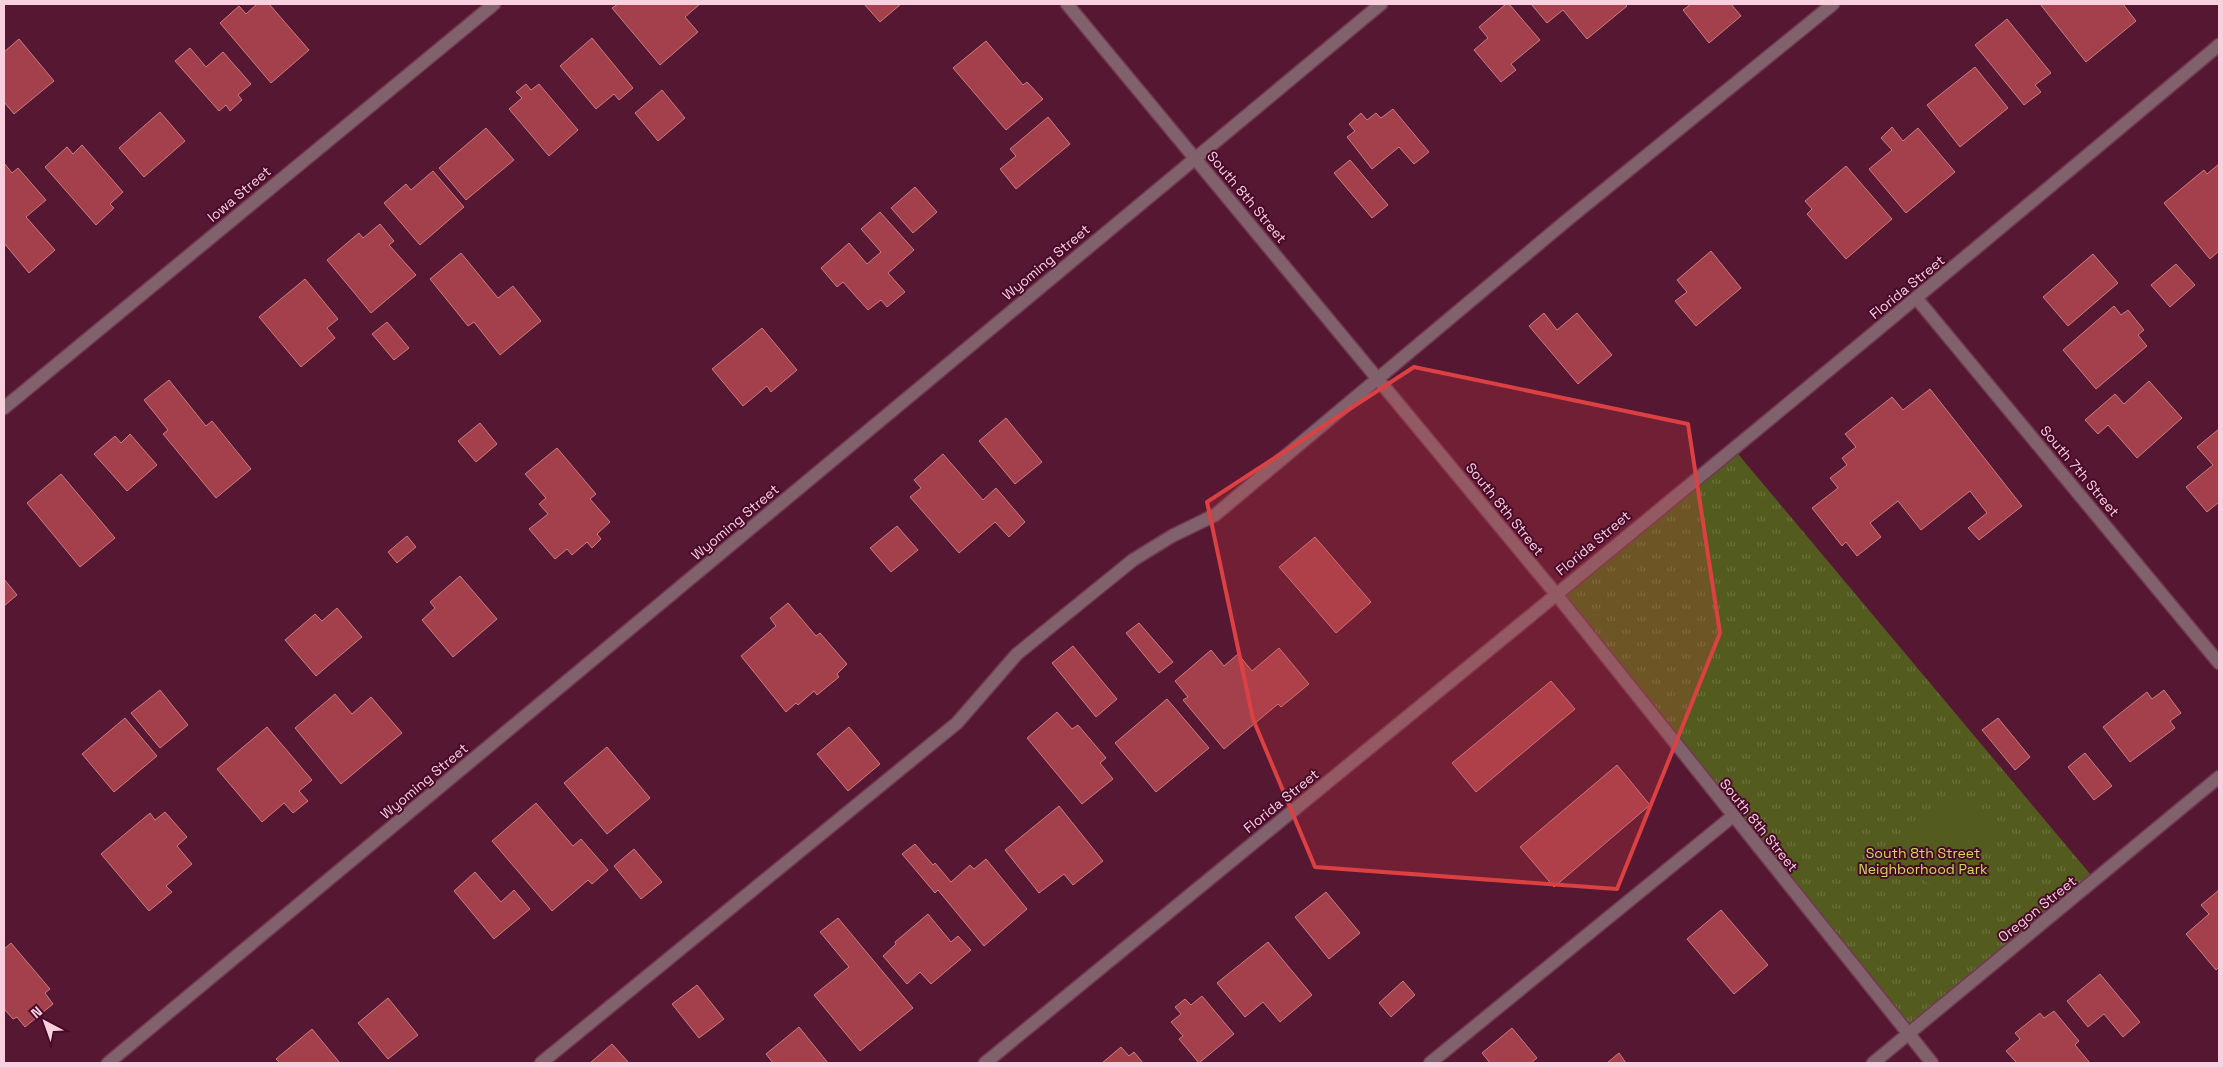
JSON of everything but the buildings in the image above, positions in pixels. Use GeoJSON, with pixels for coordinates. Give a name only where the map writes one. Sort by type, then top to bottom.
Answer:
{"type":"FeatureCollection","features":[{"type":"Feature","properties":{"kind":"street","name":"Iowa Street"},"geometry":{"type":"LineString","coordinates":[[4,408],[494,4]]}},
{"type":"Feature","properties":{"kind":"street","name":"South 8th Street"},"geometry":{"type":"LineString","coordinates":[[1067,4],[1556,594],[1732,816],[1932,1063]]}},
{"type":"Feature","properties":{"kind":"street","name":"Wyoming Street"},"geometry":{"type":"LineString","coordinates":[[108,1063],[1381,4]]}},
{"type":"Feature","properties":{"kind":"street"},"geometry":{"type":"LineString","coordinates":[[541,1063],[957,723],[1017,654],[1133,560],[1172,536],[1215,515],[1566,221],[1833,4]]}},
{"type":"Feature","properties":{"kind":"street","name":"Florida Street"},"geometry":{"type":"LineString","coordinates":[[985,1063],[1917,299],[2219,45]]}},
{"type":"Feature","properties":{"kind":"street","name":"South 7th Street"},"geometry":{"type":"LineString","coordinates":[[1917,299],[2219,663]]}},
{"type":"Feature","properties":{"kind":"street","name":"Oregon Street"},"geometry":{"type":"LineString","coordinates":[[1873,1063],[2219,777]]}},
{"type":"Feature","properties":{"kind":"street"},"geometry":{"type":"LineString","coordinates":[[1430,1063],[1732,816]]}},
{"type":"Feature","properties":{"kind":"highlighted area"},"geometry":{"type":"Polygon","coordinates":[[[1414,367],[1688,424],[1720,633],[1617,889],[1315,867],[1253,719],[1207,502],[1414,367]]]}},
{"type":"Feature","properties":{"kind":"green space","name":"South 8th Street Neighborhood Park"},"geometry":{"type":"Polygon","coordinates":[[[1733,448],[2096,881],[1908,1034],[1556,594],[1733,448]]]}},
{"type":"Feature","properties":{"kind":"green space"},"geometry":{"type":"Polygon","coordinates":[[[1961,794],[1992,832],[1928,884],[1896,846],[1961,794]]]}}]}
